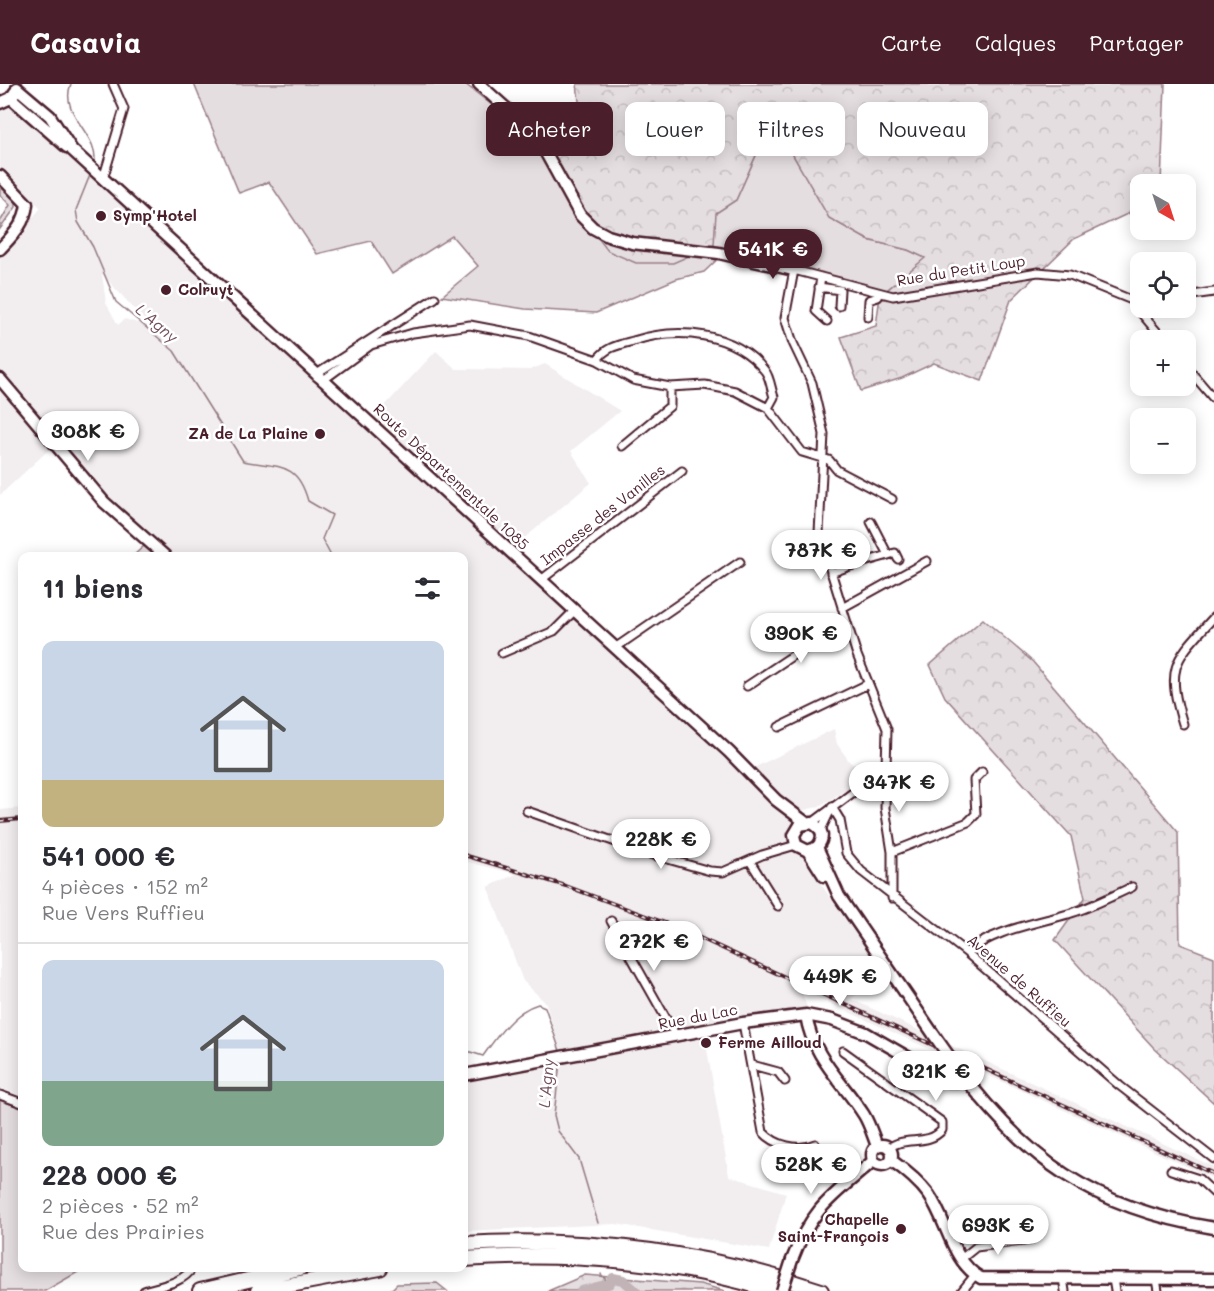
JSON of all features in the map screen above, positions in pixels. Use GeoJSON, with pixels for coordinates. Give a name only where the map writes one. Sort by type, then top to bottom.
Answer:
{"type":"FeatureCollection","features":[{"type":"Feature","properties":{"kind":"highway"},"geometry":{"type":"LineString","coordinates":[[468,1244],[559,1243],[651,1250],[734,1266],[821,1291]]}},
{"type":"Feature","properties":{"kind":"highway"},"geometry":{"type":"LineString","coordinates":[[468,1259],[531,1256],[617,1260],[702,1273],[774,1291]]}},
{"type":"Feature","properties":{"kind":"highway"},"geometry":{"type":"LineString","coordinates":[[200,1291],[283,1272]]}},
{"type":"Feature","properties":{"kind":"highway"},"geometry":{"type":"LineString","coordinates":[[258,1291],[359,1272]]}},
{"type":"Feature","properties":{"kind":"street"},"geometry":{"type":"LineString","coordinates":[[101,177],[124,109],[112,84]]}},
{"type":"Feature","properties":{"kind":"street"},"geometry":{"type":"LineString","coordinates":[[478,84],[536,135],[580,215],[593,228],[608,236],[632,243],[718,253],[794,270],[785,318],[817,397],[824,434],[819,533],[868,684],[887,729],[885,808],[892,852],[892,898]]}},
{"type":"Feature","properties":{"kind":"street"},"geometry":{"type":"LineString","coordinates":[[0,103],[11,98],[18,86],[50,116],[70,146]]}},
{"type":"Feature","properties":{"kind":"street"},"geometry":{"type":"LineString","coordinates":[[11,98],[70,146]]}},
{"type":"Feature","properties":{"kind":"street","name":"Route Départementale 1085"},"geometry":{"type":"LineString","coordinates":[[70,146],[320,379],[729,752],[776,800]]}},
{"type":"Feature","properties":{"kind":"street"},"geometry":{"type":"LineString","coordinates":[[0,176],[27,204],[26,216],[20,227],[0,249]]}},
{"type":"Feature","properties":{"kind":"street","name":"Rue du Petit Loup"},"geometry":{"type":"LineString","coordinates":[[794,270],[893,296],[1038,272],[1070,275],[1130,301]]}},
{"type":"Feature","properties":{"kind":"street"},"geometry":{"type":"LineString","coordinates":[[821,277],[816,311],[827,321]]}},
{"type":"Feature","properties":{"kind":"street"},"geometry":{"type":"LineString","coordinates":[[819,287],[840,290],[839,306]]}},
{"type":"Feature","properties":{"kind":"street"},"geometry":{"type":"LineString","coordinates":[[1196,294],[1214,292]]}},
{"type":"Feature","properties":{"kind":"street"},"geometry":{"type":"LineString","coordinates":[[868,317],[869,300],[878,297],[880,293]]}},
{"type":"Feature","properties":{"kind":"street"},"geometry":{"type":"LineString","coordinates":[[320,379],[320,372],[435,298]]}},
{"type":"Feature","properties":{"kind":"street"},"geometry":{"type":"LineString","coordinates":[[1145,318],[1156,330]]}},
{"type":"Feature","properties":{"kind":"street"},"geometry":{"type":"LineString","coordinates":[[320,379],[371,345],[413,333],[470,325],[529,336],[597,360],[633,380],[670,387],[705,385],[735,391],[768,408],[802,452],[824,458],[837,470],[892,499]]}},
{"type":"Feature","properties":{"kind":"street"},"geometry":{"type":"LineString","coordinates":[[597,360],[604,350],[654,334],[694,332],[739,348],[766,372],[774,397],[768,408]]}},
{"type":"Feature","properties":{"kind":"street"},"geometry":{"type":"LineString","coordinates":[[1196,378],[1214,399]]}},
{"type":"Feature","properties":{"kind":"street"},"geometry":{"type":"LineString","coordinates":[[0,379],[104,502],[160,552]]}},
{"type":"Feature","properties":{"kind":"street"},"geometry":{"type":"LineString","coordinates":[[622,446],[670,406],[670,387]]}},
{"type":"Feature","properties":{"kind":"street","name":"Impasse des Vanilles"},"geometry":{"type":"LineString","coordinates":[[541,580],[682,471]]}},
{"type":"Feature","properties":{"kind":"street"},"geometry":{"type":"LineString","coordinates":[[871,522],[888,555]]}},
{"type":"Feature","properties":{"kind":"street"},"geometry":{"type":"LineString","coordinates":[[831,573],[858,562],[864,563],[895,553],[898,559]]}},
{"type":"Feature","properties":{"kind":"street"},"geometry":{"type":"LineString","coordinates":[[843,608],[927,561]]}},
{"type":"Feature","properties":{"kind":"street"},"geometry":{"type":"LineString","coordinates":[[615,648],[740,562]]}},
{"type":"Feature","properties":{"kind":"street"},"geometry":{"type":"LineString","coordinates":[[502,653],[554,631],[574,611]]}},
{"type":"Feature","properties":{"kind":"street"},"geometry":{"type":"LineString","coordinates":[[1183,724],[1174,692],[1175,671],[1180,656],[1214,616]]}},
{"type":"Feature","properties":{"kind":"street"},"geometry":{"type":"LineString","coordinates":[[747,686],[798,652],[848,624]]}},
{"type":"Feature","properties":{"kind":"street"},"geometry":{"type":"LineString","coordinates":[[779,726],[868,684]]}},
{"type":"Feature","properties":{"kind":"street"},"geometry":{"type":"LineString","coordinates":[[892,852],[968,822],[976,814],[974,780],[982,772]]}},
{"type":"Feature","properties":{"kind":"street"},"geometry":{"type":"LineString","coordinates":[[795,829],[809,823],[863,785],[886,775]]}},
{"type":"Feature","properties":{"kind":"street"},"geometry":{"type":"LineString","coordinates":[[776,800],[821,831]]}},
{"type":"Feature","properties":{"kind":"street"},"geometry":{"type":"LineString","coordinates":[[776,800],[795,829],[796,845]]}},
{"type":"Feature","properties":{"kind":"street"},"geometry":{"type":"LineString","coordinates":[[813,849],[821,842],[821,831],[832,807]]}},
{"type":"Feature","properties":{"kind":"street","name":"Avenue de Ruffieu"},"geometry":{"type":"LineString","coordinates":[[832,807],[840,820],[846,853],[851,861],[892,898],[966,953],[1120,1086],[1214,1159]]}},
{"type":"Feature","properties":{"kind":"street"},"geometry":{"type":"LineString","coordinates":[[527,811],[704,870],[723,872],[796,845],[813,849],[839,896],[954,1064],[1014,1136],[1056,1169],[1137,1211],[1161,1219],[1214,1228]]}},
{"type":"Feature","properties":{"kind":"street"},"geometry":{"type":"LineString","coordinates":[[750,861],[778,906]]}},
{"type":"Feature","properties":{"kind":"street"},"geometry":{"type":"LineString","coordinates":[[966,953],[979,940],[995,938],[1032,922],[1070,914],[1132,887]]}},
{"type":"Feature","properties":{"kind":"street"},"geometry":{"type":"LineString","coordinates":[[610,921],[676,1036]]}},
{"type":"Feature","properties":{"kind":"street"},"geometry":{"type":"LineString","coordinates":[[806,1015],[808,1030],[819,1055],[866,1117],[883,1147],[892,1153],[891,1160]]}},
{"type":"Feature","properties":{"kind":"street","name":"Rue du Lac"},"geometry":{"type":"LineString","coordinates":[[468,1074],[743,1023],[806,1015],[832,1020],[858,1029],[949,1081],[967,1081]]}},
{"type":"Feature","properties":{"kind":"street"},"geometry":{"type":"LineString","coordinates":[[743,1023],[764,1132],[773,1143],[807,1148],[815,1144]]}},
{"type":"Feature","properties":{"kind":"street"},"geometry":{"type":"LineString","coordinates":[[843,1051],[942,1122],[942,1130],[939,1134],[920,1142],[902,1140],[872,1151],[873,1161]]}},
{"type":"Feature","properties":{"kind":"street"},"geometry":{"type":"LineString","coordinates":[[928,1068],[943,1070],[954,1064]]}},
{"type":"Feature","properties":{"kind":"street"},"geometry":{"type":"LineString","coordinates":[[752,1065],[778,1072],[785,1081]]}},
{"type":"Feature","properties":{"kind":"street"},"geometry":{"type":"LineString","coordinates":[[0,1095],[18,1102]]}},
{"type":"Feature","properties":{"kind":"street"},"geometry":{"type":"LineString","coordinates":[[873,1161],[880,1165],[891,1160]]}},
{"type":"Feature","properties":{"kind":"street"},"geometry":{"type":"LineString","coordinates":[[891,1160],[911,1174],[929,1195],[961,1259],[975,1275],[990,1279],[1113,1279],[1158,1276],[1214,1279]]}},
{"type":"Feature","properties":{"kind":"street"},"geometry":{"type":"LineString","coordinates":[[782,1291],[803,1231],[816,1212],[873,1161]]}},
{"type":"Feature","properties":{"kind":"street"},"geometry":{"type":"LineString","coordinates":[[1171,1170],[1198,1179],[1214,1193]]}},
{"type":"Feature","properties":{"kind":"street"},"geometry":{"type":"LineString","coordinates":[[961,1259],[976,1247],[1029,1240]]}},
{"type":"Feature","properties":{"kind":"street"},"geometry":{"type":"LineString","coordinates":[[144,1291],[176,1281],[190,1272]]}},
{"type":"Feature","properties":{"kind":"street"},"geometry":{"type":"LineString","coordinates":[[962,1291],[975,1275]]}},
{"type":"Feature","properties":{"kind":"street"},"geometry":{"type":"LineString","coordinates":[[1158,1276],[1158,1291]]}},
{"type":"Feature","properties":{"kind":"street"},"geometry":{"type":"LineString","coordinates":[[1063,1278],[1065,1291]]}},
{"type":"Feature","properties":{"kind":"street"},"geometry":{"type":"LineString","coordinates":[[1113,1279],[1115,1291]]}},
{"type":"Feature","properties":{"kind":"shaded area","name":"ZA de La Plaine"},"geometry":{"type":"Polygon","coordinates":[[[14,103],[364,428],[436,351],[456,369],[530,370],[545,364],[620,411],[571,451],[591,483],[504,555],[741,774],[834,729],[837,744],[849,761],[867,777],[818,807],[804,810],[803,858],[883,974],[851,999],[925,1033],[942,1055],[801,990],[808,1010],[703,1026],[729,1176],[786,1193],[769,1250],[616,1224],[468,1231],[468,1074],[564,1064],[546,1003],[523,981],[488,887],[516,874],[468,862],[468,552],[163,552],[105,500],[56,443],[0,495],[0,254],[41,208],[0,170],[0,104],[14,103]],[[102,274],[106,303],[118,325],[125,319],[150,327],[102,274]]]}},
{"type":"Feature","properties":{"kind":"shaded area"},"geometry":{"type":"Polygon","coordinates":[[[18,808],[18,1095],[0,1088],[0,810],[18,808]]]}},
{"type":"Feature","properties":{"kind":"shaded area"},"geometry":{"type":"Polygon","coordinates":[[[948,1044],[1214,1167],[1214,1179],[961,1063],[948,1044]]]}},
{"type":"Feature","properties":{"kind":"green space"},"geometry":{"type":"Polygon","coordinates":[[[194,84],[465,84],[488,102],[486,102],[486,156],[579,156],[716,213],[736,200],[756,156],[794,156],[829,218],[868,240],[908,250],[926,258],[883,293],[723,254],[704,272],[676,279],[596,313],[525,309],[442,296],[478,266],[452,236],[392,274],[371,241],[317,254],[269,182],[239,193],[194,84]]]}},
{"type":"Feature","properties":{"kind":"green space"},"geometry":{"type":"Polygon","coordinates":[[[577,84],[1165,84],[1161,174],[1130,174],[1130,213],[1074,239],[1011,300],[982,381],[934,363],[902,378],[861,391],[841,337],[876,326],[880,296],[925,258],[908,250],[868,240],[829,218],[794,156],[845,156],[845,102],[737,102],[737,156],[756,156],[736,200],[716,213],[714,245],[673,263],[636,263],[608,251],[585,221],[551,156],[613,156],[613,102],[579,102],[577,84]]]}},
{"type":"Feature","properties":{"kind":"green space"},"geometry":{"type":"Polygon","coordinates":[[[0,186],[16,201],[16,207],[0,229],[0,222],[10,205],[0,195],[0,186]]]}},
{"type":"Feature","properties":{"kind":"green space"},"geometry":{"type":"Polygon","coordinates":[[[144,546],[152,552],[137,552],[144,546]]]}},
{"type":"Feature","properties":{"kind":"green space"},"geometry":{"type":"Polygon","coordinates":[[[983,619],[1033,662],[1178,832],[1180,944],[1214,957],[1214,1103],[1154,1048],[1055,940],[1085,898],[1071,836],[945,697],[930,665],[983,619]]]}},
{"type":"Feature","properties":{"kind":"green space"},"geometry":{"type":"Polygon","coordinates":[[[0,1100],[18,1107],[18,1272],[78,1272],[45,1291],[0,1291],[0,1100]]]}},
{"type":"Feature","properties":{"kind":"green space"},"geometry":{"type":"Polygon","coordinates":[[[585,1275],[700,1284],[725,1291],[548,1291],[585,1275]]]}},
{"type":"Feature","properties":{"kind":"green space"},"geometry":{"type":"Polygon","coordinates":[[[437,1283],[447,1291],[390,1291],[397,1284],[437,1283]]]}},
{"type":"Feature","properties":{"kind":"waterway","name":"L'Agny"},"geometry":{"type":"LineString","coordinates":[[71,84],[70,106],[92,144],[95,154],[94,165]]}},
{"type":"Feature","properties":{"kind":"waterway","name":"L'Agny"},"geometry":{"type":"LineString","coordinates":[[90,175],[76,210],[78,222],[93,247],[116,302],[174,351],[243,461],[276,466],[292,473],[304,488],[308,501],[332,515],[322,539],[329,552]]}},
{"type":"Feature","properties":{"kind":"waterway","name":"L'Agny"},"geometry":{"type":"LineString","coordinates":[[468,1051],[483,1056],[514,1018],[529,1007],[538,1004],[545,1007],[560,1051]]}},
{"type":"Feature","properties":{"kind":"waterway","name":"L'Agny"},"geometry":{"type":"LineString","coordinates":[[560,1062],[554,1115],[558,1131],[579,1159],[598,1223]]}},
{"type":"Feature","properties":{"kind":"waterway","name":"L'Agny"},"geometry":{"type":"LineString","coordinates":[[601,1274],[609,1284]]}},
{"type":"Feature","properties":{"kind":"waterway","name":"L'Agny"},"geometry":{"type":"LineString","coordinates":[[581,1291],[609,1284],[613,1278],[623,1280],[636,1291]]}},
{"type":"Feature","properties":{"kind":"waterway"},"geometry":{"type":"LineString","coordinates":[[391,1289],[397,1291]]}},
{"type":"Feature","properties":{"kind":"railway"},"geometry":{"type":"LineString","coordinates":[[0,821],[18,819]]}},
{"type":"Feature","properties":{"kind":"railway"},"geometry":{"type":"LineString","coordinates":[[468,856],[566,886],[676,927],[1214,1174]]}},
{"type":"Feature","properties":{"kind":"place","name":"Symp'Hotel"},"geometry":{"type":"Point","coordinates":[101,216]}},
{"type":"Feature","properties":{"kind":"place","name":"Colruyt"},"geometry":{"type":"Point","coordinates":[166,290]}},
{"type":"Feature","properties":{"kind":"place","name":"ZA de La Plaine"},"geometry":{"type":"Point","coordinates":[320,434]}},
{"type":"Feature","properties":{"kind":"place","name":"Ferme Ailloud"},"geometry":{"type":"Point","coordinates":[706,1043]}},
{"type":"Feature","properties":{"kind":"place","name":"Chapelle Saint-François"},"geometry":{"type":"Point","coordinates":[901,1229]}}]}
